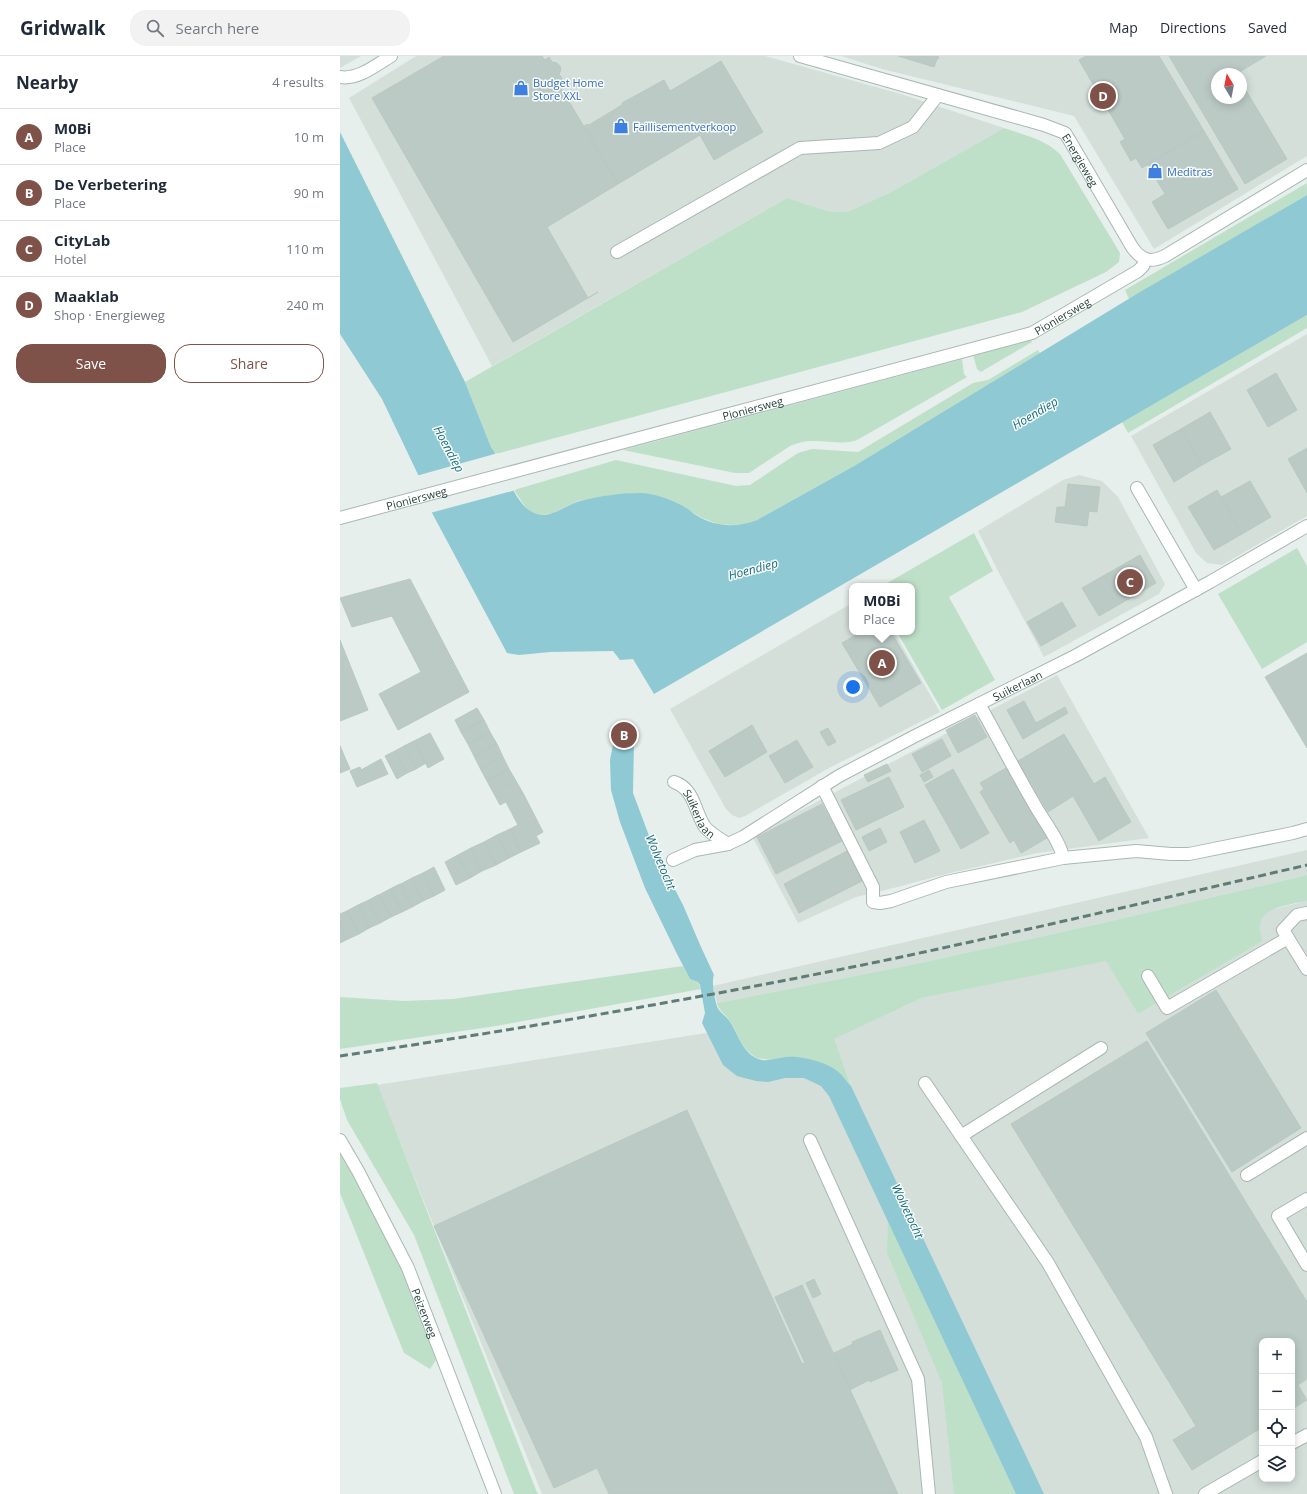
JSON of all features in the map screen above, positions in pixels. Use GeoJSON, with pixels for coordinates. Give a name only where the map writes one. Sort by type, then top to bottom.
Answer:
{"type":"FeatureCollection","features":[{"type":"Feature","properties":{"kind":"street"},"geometry":{"type":"LineString","coordinates":[[340,77],[348,78],[361,74],[391,56]]}},
{"type":"Feature","properties":{"kind":"street","name":"Energieweg"},"geometry":{"type":"LineString","coordinates":[[800,56],[1044,125],[1065,133],[1132,247],[1145,259]]}},
{"type":"Feature","properties":{"kind":"street"},"geometry":{"type":"LineString","coordinates":[[617,252],[800,148],[879,143],[913,127],[938,95]]}},
{"type":"Feature","properties":{"kind":"street"},"geometry":{"type":"LineString","coordinates":[[1145,259],[1156,260],[1165,256],[1307,170]]}},
{"type":"Feature","properties":{"kind":"street","name":"Pioniersweg"},"geometry":{"type":"LineString","coordinates":[[340,518],[1032,333],[1138,271],[1143,266],[1145,259]]}},
{"type":"Feature","properties":{"kind":"street"},"geometry":{"type":"LineString","coordinates":[[1137,488],[1196,590]]}},
{"type":"Feature","properties":{"kind":"street","name":"Suikerlaan"},"geometry":{"type":"LineString","coordinates":[[673,860],[695,850],[728,844],[760,827],[822,786],[894,747],[1075,656],[1196,590],[1307,526]]}},
{"type":"Feature","properties":{"kind":"street"},"geometry":{"type":"LineString","coordinates":[[979,704],[1049,830],[1060,845],[1063,858]]}},
{"type":"Feature","properties":{"kind":"street","name":"Suikerlaan"},"geometry":{"type":"LineString","coordinates":[[674,782],[683,786],[691,796],[706,827],[711,833],[728,844]]}},
{"type":"Feature","properties":{"kind":"street"},"geometry":{"type":"LineString","coordinates":[[822,786],[873,887],[872,902],[880,903],[891,901],[946,882],[1063,858],[1136,851],[1189,854],[1307,829]]}},
{"type":"Feature","properties":{"kind":"street"},"geometry":{"type":"LineString","coordinates":[[1307,913],[1297,915],[1283,930],[1307,969]]}},
{"type":"Feature","properties":{"kind":"street"},"geometry":{"type":"LineString","coordinates":[[1148,976],[1167,1008],[1288,938]]}},
{"type":"Feature","properties":{"kind":"street"},"geometry":{"type":"LineString","coordinates":[[961,1136],[1101,1048]]}},
{"type":"Feature","properties":{"kind":"street"},"geometry":{"type":"LineString","coordinates":[[925,1083],[1048,1264],[1146,1437],[1166,1494]]}},
{"type":"Feature","properties":{"kind":"street"},"geometry":{"type":"LineString","coordinates":[[1247,1176],[1307,1138]]}},
{"type":"Feature","properties":{"kind":"street","name":"Peizerweg"},"geometry":{"type":"LineString","coordinates":[[340,1140],[358,1171],[408,1268],[495,1494]]}},
{"type":"Feature","properties":{"kind":"street"},"geometry":{"type":"LineString","coordinates":[[810,1140],[918,1379],[929,1494]]}},
{"type":"Feature","properties":{"kind":"street"},"geometry":{"type":"LineString","coordinates":[[1307,1199],[1278,1216],[1307,1265]]}},
{"type":"Feature","properties":{"kind":"street"},"geometry":{"type":"LineString","coordinates":[[1295,1441],[1307,1435]]}},
{"type":"Feature","properties":{"kind":"street"},"geometry":{"type":"LineString","coordinates":[[1205,1494],[1259,1463]]}},
{"type":"Feature","properties":{"kind":"shaded area"},"geometry":{"type":"Polygon","coordinates":[[[340,56],[361,56],[340,68],[340,56]]]}},
{"type":"Feature","properties":{"kind":"shaded area"},"geometry":{"type":"Polygon","coordinates":[[[416,56],[765,56],[901,94],[1004,128],[891,192],[847,212],[828,211],[787,198],[492,366],[349,98],[416,56]]]}},
{"type":"Feature","properties":{"kind":"shaded area"},"geometry":{"type":"Polygon","coordinates":[[[841,56],[1307,56],[1307,156],[1154,249],[1074,116],[882,69],[841,56]]]}},
{"type":"Feature","properties":{"kind":"shaded area"},"geometry":{"type":"Polygon","coordinates":[[[1307,334],[1307,516],[1222,565],[1207,563],[1196,553],[1131,436],[1307,334]]]}},
{"type":"Feature","properties":{"kind":"shaded area"},"geometry":{"type":"Polygon","coordinates":[[[1079,475],[1102,481],[1118,497],[1165,584],[1159,594],[1044,657],[978,531],[1063,480],[1079,475]]]}},
{"type":"Feature","properties":{"kind":"shaded area"},"geometry":{"type":"Polygon","coordinates":[[[849,605],[849,635],[896,635],[940,712],[831,767],[739,818],[732,815],[726,809],[670,709],[849,605]]]}},
{"type":"Feature","properties":{"kind":"shaded area"},"geometry":{"type":"Polygon","coordinates":[[[1057,675],[1149,838],[1038,853],[946,874],[856,897],[798,923],[752,836],[1057,675]]]}},
{"type":"Feature","properties":{"kind":"shaded area"},"geometry":{"type":"Polygon","coordinates":[[[1307,850],[1307,875],[1098,924],[915,964],[717,1003],[713,986],[1307,850]]]}},
{"type":"Feature","properties":{"kind":"shaded area"},"geometry":{"type":"Polygon","coordinates":[[[1307,901],[1307,1494],[542,1494],[377,1085],[719,1031],[738,1056],[851,1085],[833,1039],[922,998],[1106,960],[1138,1014],[1263,941],[1259,932],[1259,924],[1262,917],[1270,910],[1307,901]]]}},
{"type":"Feature","properties":{"kind":"green space"},"geometry":{"type":"Polygon","coordinates":[[[1004,128],[1041,141],[1060,154],[1120,253],[1119,262],[1106,272],[1022,312],[496,454],[491,447],[465,382],[787,198],[828,211],[847,212],[891,192],[1004,128]]]}},
{"type":"Feature","properties":{"kind":"green space"},"geometry":{"type":"Polygon","coordinates":[[[1307,183],[1307,195],[1129,299],[1125,290],[1307,183]]]}},
{"type":"Feature","properties":{"kind":"green space"},"geometry":{"type":"Polygon","coordinates":[[[1307,315],[1307,328],[1128,433],[1122,422],[1307,315]]]}},
{"type":"Feature","properties":{"kind":"green space"},"geometry":{"type":"Polygon","coordinates":[[[1030,338],[1032,342],[981,372],[977,369],[973,355],[1021,343],[1030,338]]]}},
{"type":"Feature","properties":{"kind":"green space"},"geometry":{"type":"Polygon","coordinates":[[[1038,350],[1040,353],[854,466],[757,520],[747,524],[718,524],[702,518],[692,512],[641,493],[605,496],[578,501],[553,513],[539,515],[532,513],[526,508],[514,490],[616,460],[736,486],[750,485],[798,453],[812,449],[858,452],[973,383],[988,380],[1038,350]]]}},
{"type":"Feature","properties":{"kind":"green space"},"geometry":{"type":"Polygon","coordinates":[[[962,359],[964,374],[967,377],[859,439],[848,442],[806,441],[798,443],[790,446],[749,473],[735,473],[623,450],[962,359]]]}},
{"type":"Feature","properties":{"kind":"green space"},"geometry":{"type":"Polygon","coordinates":[[[974,533],[993,571],[949,597],[995,680],[942,710],[899,635],[915,635],[915,583],[887,583],[974,533]]]}},
{"type":"Feature","properties":{"kind":"green space"},"geometry":{"type":"Polygon","coordinates":[[[1297,548],[1307,566],[1307,642],[1262,669],[1218,594],[1297,548]]]}},
{"type":"Feature","properties":{"kind":"green space"},"geometry":{"type":"Polygon","coordinates":[[[1307,875],[1307,901],[1279,907],[1271,910],[1265,915],[1261,922],[1260,930],[1263,941],[1138,1014],[1106,961],[922,998],[834,1039],[851,1086],[836,1070],[757,1058],[747,1050],[740,1041],[733,1026],[720,1010],[717,1003],[915,964],[1098,924],[1307,875]]]}},
{"type":"Feature","properties":{"kind":"green space"},"geometry":{"type":"Polygon","coordinates":[[[683,966],[690,979],[698,982],[701,989],[496,1026],[340,1049],[340,997],[404,1001],[453,999],[683,966]]]}},
{"type":"Feature","properties":{"kind":"green space"},"geometry":{"type":"Polygon","coordinates":[[[377,1083],[538,1494],[514,1494],[414,1235],[347,1120],[340,1099],[340,1088],[377,1083]]]}},
{"type":"Feature","properties":{"kind":"green space"},"geometry":{"type":"Polygon","coordinates":[[[340,1140],[408,1273],[436,1360],[430,1369],[404,1353],[340,1193],[340,1140]]]}},
{"type":"Feature","properties":{"kind":"green space"},"geometry":{"type":"Polygon","coordinates":[[[888,1220],[1016,1494],[954,1494],[942,1383],[887,1253],[888,1220]]]}},
{"type":"Feature","properties":{"kind":"water","name":"Hoendiep"},"geometry":{"type":"Polygon","coordinates":[[[340,132],[465,382],[491,447],[515,493],[527,508],[540,515],[552,513],[587,499],[617,494],[645,493],[656,495],[683,506],[694,514],[710,522],[726,525],[750,523],[854,466],[1140,292],[1307,195],[1307,315],[654,694],[633,659],[620,660],[613,651],[550,652],[519,655],[507,653],[431,511],[433,506],[382,399],[340,334],[340,132]]]}},
{"type":"Feature","properties":{"kind":"water","name":"Wolvetocht"},"geometry":{"type":"Polygon","coordinates":[[[614,739],[634,740],[633,793],[654,849],[683,905],[714,975],[714,992],[719,1010],[730,1022],[747,1051],[756,1058],[768,1060],[798,1057],[826,1064],[836,1070],[851,1086],[1044,1494],[1016,1494],[829,1096],[821,1086],[804,1078],[785,1078],[768,1082],[756,1081],[737,1076],[723,1065],[702,1023],[705,1013],[700,985],[698,982],[690,979],[676,952],[645,888],[620,822],[611,790],[610,760],[614,739]]]}},
{"type":"Feature","properties":{"kind":"pier"},"geometry":{"type":"Polygon","coordinates":[[[498,453],[516,490],[430,513],[429,510],[431,506],[416,476],[498,453]]]}},
{"type":"Feature","properties":{"kind":"building"},"geometry":{"type":"Polygon","coordinates":[[[444,56],[542,56],[545,60],[549,57],[552,62],[557,63],[560,66],[561,70],[559,74],[563,80],[558,83],[618,184],[547,227],[588,298],[513,342],[372,98],[444,56]]]}},
{"type":"Feature","properties":{"kind":"building"},"geometry":{"type":"Polygon","coordinates":[[[898,56],[937,56],[939,57],[934,67],[898,56]]]}},
{"type":"Feature","properties":{"kind":"building"},"geometry":{"type":"Polygon","coordinates":[[[1086,56],[1159,56],[1204,131],[1142,168],[1136,158],[1131,161],[1120,142],[1125,139],[1079,60],[1086,56]]]}},
{"type":"Feature","properties":{"kind":"building"},"geometry":{"type":"Polygon","coordinates":[[[1169,56],[1266,56],[1246,68],[1211,68],[1211,104],[1247,104],[1247,92],[1287,159],[1245,184],[1169,56]]]}},
{"type":"Feature","properties":{"kind":"building"},"geometry":{"type":"Polygon","coordinates":[[[721,61],[763,132],[714,160],[700,135],[618,184],[584,126],[589,125],[622,105],[622,103],[664,80],[670,91],[721,61]]]}},
{"type":"Feature","properties":{"kind":"building"},"geometry":{"type":"Polygon","coordinates":[[[1204,131],[1238,189],[1168,229],[1152,202],[1165,194],[1147,164],[1204,131]]]}},
{"type":"Feature","properties":{"kind":"building"},"geometry":{"type":"Polygon","coordinates":[[[1276,373],[1297,410],[1268,427],[1247,390],[1276,373]]]}},
{"type":"Feature","properties":{"kind":"building"},"geometry":{"type":"Polygon","coordinates":[[[1210,412],[1231,449],[1202,465],[1181,429],[1210,412]]]}},
{"type":"Feature","properties":{"kind":"building"},"geometry":{"type":"Polygon","coordinates":[[[1181,429],[1202,465],[1174,482],[1153,445],[1181,429]]]}},
{"type":"Feature","properties":{"kind":"building"},"geometry":{"type":"Polygon","coordinates":[[[1307,448],[1307,493],[1288,459],[1307,448]]]}},
{"type":"Feature","properties":{"kind":"building"},"geometry":{"type":"Polygon","coordinates":[[[1250,481],[1271,517],[1242,534],[1221,497],[1250,481]]]}},
{"type":"Feature","properties":{"kind":"building"},"geometry":{"type":"Polygon","coordinates":[[[1068,484],[1100,487],[1097,512],[1089,511],[1087,526],[1055,522],[1057,507],[1065,507],[1068,484]]]}},
{"type":"Feature","properties":{"kind":"building"},"geometry":{"type":"Polygon","coordinates":[[[1217,490],[1242,534],[1214,550],[1188,507],[1217,490]]]}},
{"type":"Feature","properties":{"kind":"building"},"geometry":{"type":"Polygon","coordinates":[[[1140,555],[1156,583],[1099,616],[1082,588],[1140,555]]]}},
{"type":"Feature","properties":{"kind":"building"},"geometry":{"type":"Polygon","coordinates":[[[410,579],[469,692],[398,730],[379,694],[421,672],[392,616],[352,627],[340,598],[410,579]]]}},
{"type":"Feature","properties":{"kind":"building"},"geometry":{"type":"Polygon","coordinates":[[[1062,602],[1076,626],[1041,646],[1027,622],[1062,602]]]}},
{"type":"Feature","properties":{"kind":"building"},"geometry":{"type":"Polygon","coordinates":[[[856,635],[893,635],[921,683],[880,707],[842,643],[856,635]]]}},
{"type":"Feature","properties":{"kind":"building"},"geometry":{"type":"Polygon","coordinates":[[[340,640],[368,710],[340,721],[340,640]]]}},
{"type":"Feature","properties":{"kind":"building"},"geometry":{"type":"Polygon","coordinates":[[[1307,653],[1307,748],[1265,677],[1307,653]]]}},
{"type":"Feature","properties":{"kind":"building"},"geometry":{"type":"Polygon","coordinates":[[[1024,701],[1036,723],[1065,707],[1068,713],[1023,739],[1007,710],[1024,701]]]}},
{"type":"Feature","properties":{"kind":"building"},"geometry":{"type":"Polygon","coordinates":[[[477,708],[484,720],[461,732],[455,720],[477,708]]]}},
{"type":"Feature","properties":{"kind":"building"},"geometry":{"type":"Polygon","coordinates":[[[975,715],[987,737],[958,753],[946,730],[975,715]]]}},
{"type":"Feature","properties":{"kind":"building"},"geometry":{"type":"Polygon","coordinates":[[[484,720],[490,732],[468,744],[461,732],[484,720]]]}},
{"type":"Feature","properties":{"kind":"building"},"geometry":{"type":"Polygon","coordinates":[[[752,725],[767,752],[725,777],[709,751],[752,725]]]}},
{"type":"Feature","properties":{"kind":"building"},"geometry":{"type":"Polygon","coordinates":[[[828,728],[836,742],[828,746],[820,732],[828,728]]]}},
{"type":"Feature","properties":{"kind":"building"},"geometry":{"type":"Polygon","coordinates":[[[615,731],[633,731],[633,740],[615,740],[615,731]]]}},
{"type":"Feature","properties":{"kind":"building"},"geometry":{"type":"Polygon","coordinates":[[[490,732],[497,744],[474,756],[468,744],[490,732]]]}},
{"type":"Feature","properties":{"kind":"building"},"geometry":{"type":"Polygon","coordinates":[[[430,733],[444,759],[428,768],[414,741],[430,733]]]}},
{"type":"Feature","properties":{"kind":"building"},"geometry":{"type":"Polygon","coordinates":[[[1064,734],[1094,784],[1105,777],[1131,822],[1099,841],[1073,796],[1048,812],[1018,761],[1064,734]]]}},
{"type":"Feature","properties":{"kind":"building"},"geometry":{"type":"Polygon","coordinates":[[[942,739],[951,756],[922,772],[912,754],[942,739]]]}},
{"type":"Feature","properties":{"kind":"building"},"geometry":{"type":"Polygon","coordinates":[[[797,740],[813,767],[785,783],[769,756],[797,740]]]}},
{"type":"Feature","properties":{"kind":"building"},"geometry":{"type":"Polygon","coordinates":[[[414,741],[426,763],[416,769],[404,746],[414,741]]]}},
{"type":"Feature","properties":{"kind":"building"},"geometry":{"type":"Polygon","coordinates":[[[497,744],[503,757],[480,768],[474,756],[497,744]]]}},
{"type":"Feature","properties":{"kind":"building"},"geometry":{"type":"Polygon","coordinates":[[[340,746],[350,769],[340,773],[340,746]]]}},
{"type":"Feature","properties":{"kind":"building"},"geometry":{"type":"Polygon","coordinates":[[[404,746],[416,769],[407,773],[395,751],[404,746]]]}},
{"type":"Feature","properties":{"kind":"building"},"geometry":{"type":"Polygon","coordinates":[[[395,751],[407,773],[397,779],[385,756],[395,751]]]}},
{"type":"Feature","properties":{"kind":"building"},"geometry":{"type":"Polygon","coordinates":[[[503,757],[509,769],[487,781],[480,768],[503,757]]]}},
{"type":"Feature","properties":{"kind":"building"},"geometry":{"type":"Polygon","coordinates":[[[381,759],[388,774],[357,787],[350,771],[360,767],[361,770],[381,759]]]}},
{"type":"Feature","properties":{"kind":"building"},"geometry":{"type":"Polygon","coordinates":[[[887,764],[891,771],[868,782],[864,775],[887,764]]]}},
{"type":"Feature","properties":{"kind":"building"},"geometry":{"type":"Polygon","coordinates":[[[1006,768],[1047,838],[1021,853],[1014,840],[1010,843],[980,792],[984,789],[980,783],[1006,768]]]}},
{"type":"Feature","properties":{"kind":"building"},"geometry":{"type":"Polygon","coordinates":[[[509,769],[516,781],[493,792],[487,781],[509,769]]]}},
{"type":"Feature","properties":{"kind":"building"},"geometry":{"type":"Polygon","coordinates":[[[953,769],[989,833],[961,849],[925,785],[953,769]]]}},
{"type":"Feature","properties":{"kind":"building"},"geometry":{"type":"Polygon","coordinates":[[[929,770],[933,777],[924,782],[920,775],[929,770]]]}},
{"type":"Feature","properties":{"kind":"building"},"geometry":{"type":"Polygon","coordinates":[[[889,777],[904,807],[856,830],[841,800],[889,777]]]}},
{"type":"Feature","properties":{"kind":"building"},"geometry":{"type":"Polygon","coordinates":[[[516,781],[523,793],[500,805],[493,792],[516,781]]]}},
{"type":"Feature","properties":{"kind":"building"},"geometry":{"type":"Polygon","coordinates":[[[523,793],[543,832],[536,836],[540,843],[521,852],[510,829],[518,825],[506,802],[523,793]]]}},
{"type":"Feature","properties":{"kind":"building"},"geometry":{"type":"Polygon","coordinates":[[[822,804],[842,841],[776,874],[757,837],[822,804]]]}},
{"type":"Feature","properties":{"kind":"building"},"geometry":{"type":"Polygon","coordinates":[[[924,820],[940,851],[915,863],[900,832],[924,820]]]}},
{"type":"Feature","properties":{"kind":"building"},"geometry":{"type":"Polygon","coordinates":[[[880,828],[887,842],[869,851],[862,837],[880,828]]]}},
{"type":"Feature","properties":{"kind":"building"},"geometry":{"type":"Polygon","coordinates":[[[510,829],[521,852],[509,858],[497,835],[510,829]]]}},
{"type":"Feature","properties":{"kind":"building"},"geometry":{"type":"Polygon","coordinates":[[[497,835],[509,858],[496,865],[484,842],[497,835]]]}},
{"type":"Feature","properties":{"kind":"building"},"geometry":{"type":"Polygon","coordinates":[[[484,842],[496,865],[482,871],[471,848],[484,842]]]}},
{"type":"Feature","properties":{"kind":"building"},"geometry":{"type":"Polygon","coordinates":[[[471,848],[482,871],[470,878],[458,855],[471,848]]]}},
{"type":"Feature","properties":{"kind":"building"},"geometry":{"type":"Polygon","coordinates":[[[847,851],[862,881],[799,913],[784,884],[847,851]]]}},
{"type":"Feature","properties":{"kind":"building"},"geometry":{"type":"Polygon","coordinates":[[[458,855],[470,878],[456,885],[445,862],[458,855]]]}},
{"type":"Feature","properties":{"kind":"building"},"geometry":{"type":"Polygon","coordinates":[[[434,867],[445,890],[434,896],[423,873],[434,867]]]}},
{"type":"Feature","properties":{"kind":"building"},"geometry":{"type":"Polygon","coordinates":[[[423,873],[434,896],[423,901],[412,878],[423,873]]]}},
{"type":"Feature","properties":{"kind":"building"},"geometry":{"type":"Polygon","coordinates":[[[412,878],[423,901],[412,907],[401,884],[412,878]]]}},
{"type":"Feature","properties":{"kind":"building"},"geometry":{"type":"Polygon","coordinates":[[[400,884],[412,907],[402,912],[390,889],[400,884]]]}},
{"type":"Feature","properties":{"kind":"building"},"geometry":{"type":"Polygon","coordinates":[[[390,889],[402,912],[391,917],[379,895],[390,889]]]}},
{"type":"Feature","properties":{"kind":"building"},"geometry":{"type":"Polygon","coordinates":[[[378,895],[391,917],[380,923],[369,900],[378,895]]]}},
{"type":"Feature","properties":{"kind":"building"},"geometry":{"type":"Polygon","coordinates":[[[369,900],[380,923],[369,928],[358,905],[369,900]]]}},
{"type":"Feature","properties":{"kind":"building"},"geometry":{"type":"Polygon","coordinates":[[[358,905],[369,928],[359,934],[347,911],[358,905]]]}},
{"type":"Feature","properties":{"kind":"building"},"geometry":{"type":"Polygon","coordinates":[[[347,911],[359,934],[348,939],[340,924],[340,914],[347,911]]]}},
{"type":"Feature","properties":{"kind":"building"},"geometry":{"type":"Polygon","coordinates":[[[340,924],[348,939],[340,943],[340,924]]]}},
{"type":"Feature","properties":{"kind":"building"},"geometry":{"type":"Polygon","coordinates":[[[1216,990],[1301,1128],[1232,1172],[1146,1033],[1216,990]]]}},
{"type":"Feature","properties":{"kind":"building"},"geometry":{"type":"Polygon","coordinates":[[[1147,1041],[1307,1302],[1307,1379],[1298,1385],[1307,1400],[1295,1407],[1295,1338],[1259,1338],[1259,1429],[1192,1470],[1173,1440],[1196,1426],[1011,1124],[1147,1041]]]}},
{"type":"Feature","properties":{"kind":"building"},"geometry":{"type":"Polygon","coordinates":[[[687,1110],[802,1364],[805,1363],[775,1297],[802,1285],[898,1494],[609,1494],[597,1468],[554,1488],[434,1226],[687,1110]]]}},
{"type":"Feature","properties":{"kind":"building"},"geometry":{"type":"Polygon","coordinates":[[[814,1279],[821,1294],[813,1298],[806,1283],[814,1279]]]}},
{"type":"Feature","properties":{"kind":"building"},"geometry":{"type":"Polygon","coordinates":[[[880,1330],[898,1370],[870,1382],[869,1380],[850,1390],[834,1353],[853,1344],[852,1342],[880,1330]]]}},
{"type":"Feature","properties":{"kind":"railway"},"geometry":{"type":"LineString","coordinates":[[340,1056],[611,1012],[814,975],[988,938],[1307,865]]}},
{"type":"Feature","properties":{"kind":"place","name":"Budget Home Store XXL"},"geometry":{"type":"Point","coordinates":[521,88]}},
{"type":"Feature","properties":{"kind":"place","name":"Maaklab"},"geometry":{"type":"Point","coordinates":[1103,96]}},
{"type":"Feature","properties":{"kind":"place","name":"Faillisementverkoop"},"geometry":{"type":"Point","coordinates":[621,126]}},
{"type":"Feature","properties":{"kind":"place","name":"Meditras"},"geometry":{"type":"Point","coordinates":[1155,171]}},
{"type":"Feature","properties":{"kind":"place","name":"CityLab"},"geometry":{"type":"Point","coordinates":[1130,582]}},
{"type":"Feature","properties":{"kind":"place","name":"M0Bi"},"geometry":{"type":"Point","coordinates":[882,663]}},
{"type":"Feature","properties":{"kind":"place","name":"De Verbetering"},"geometry":{"type":"Point","coordinates":[624,735]}}]}
